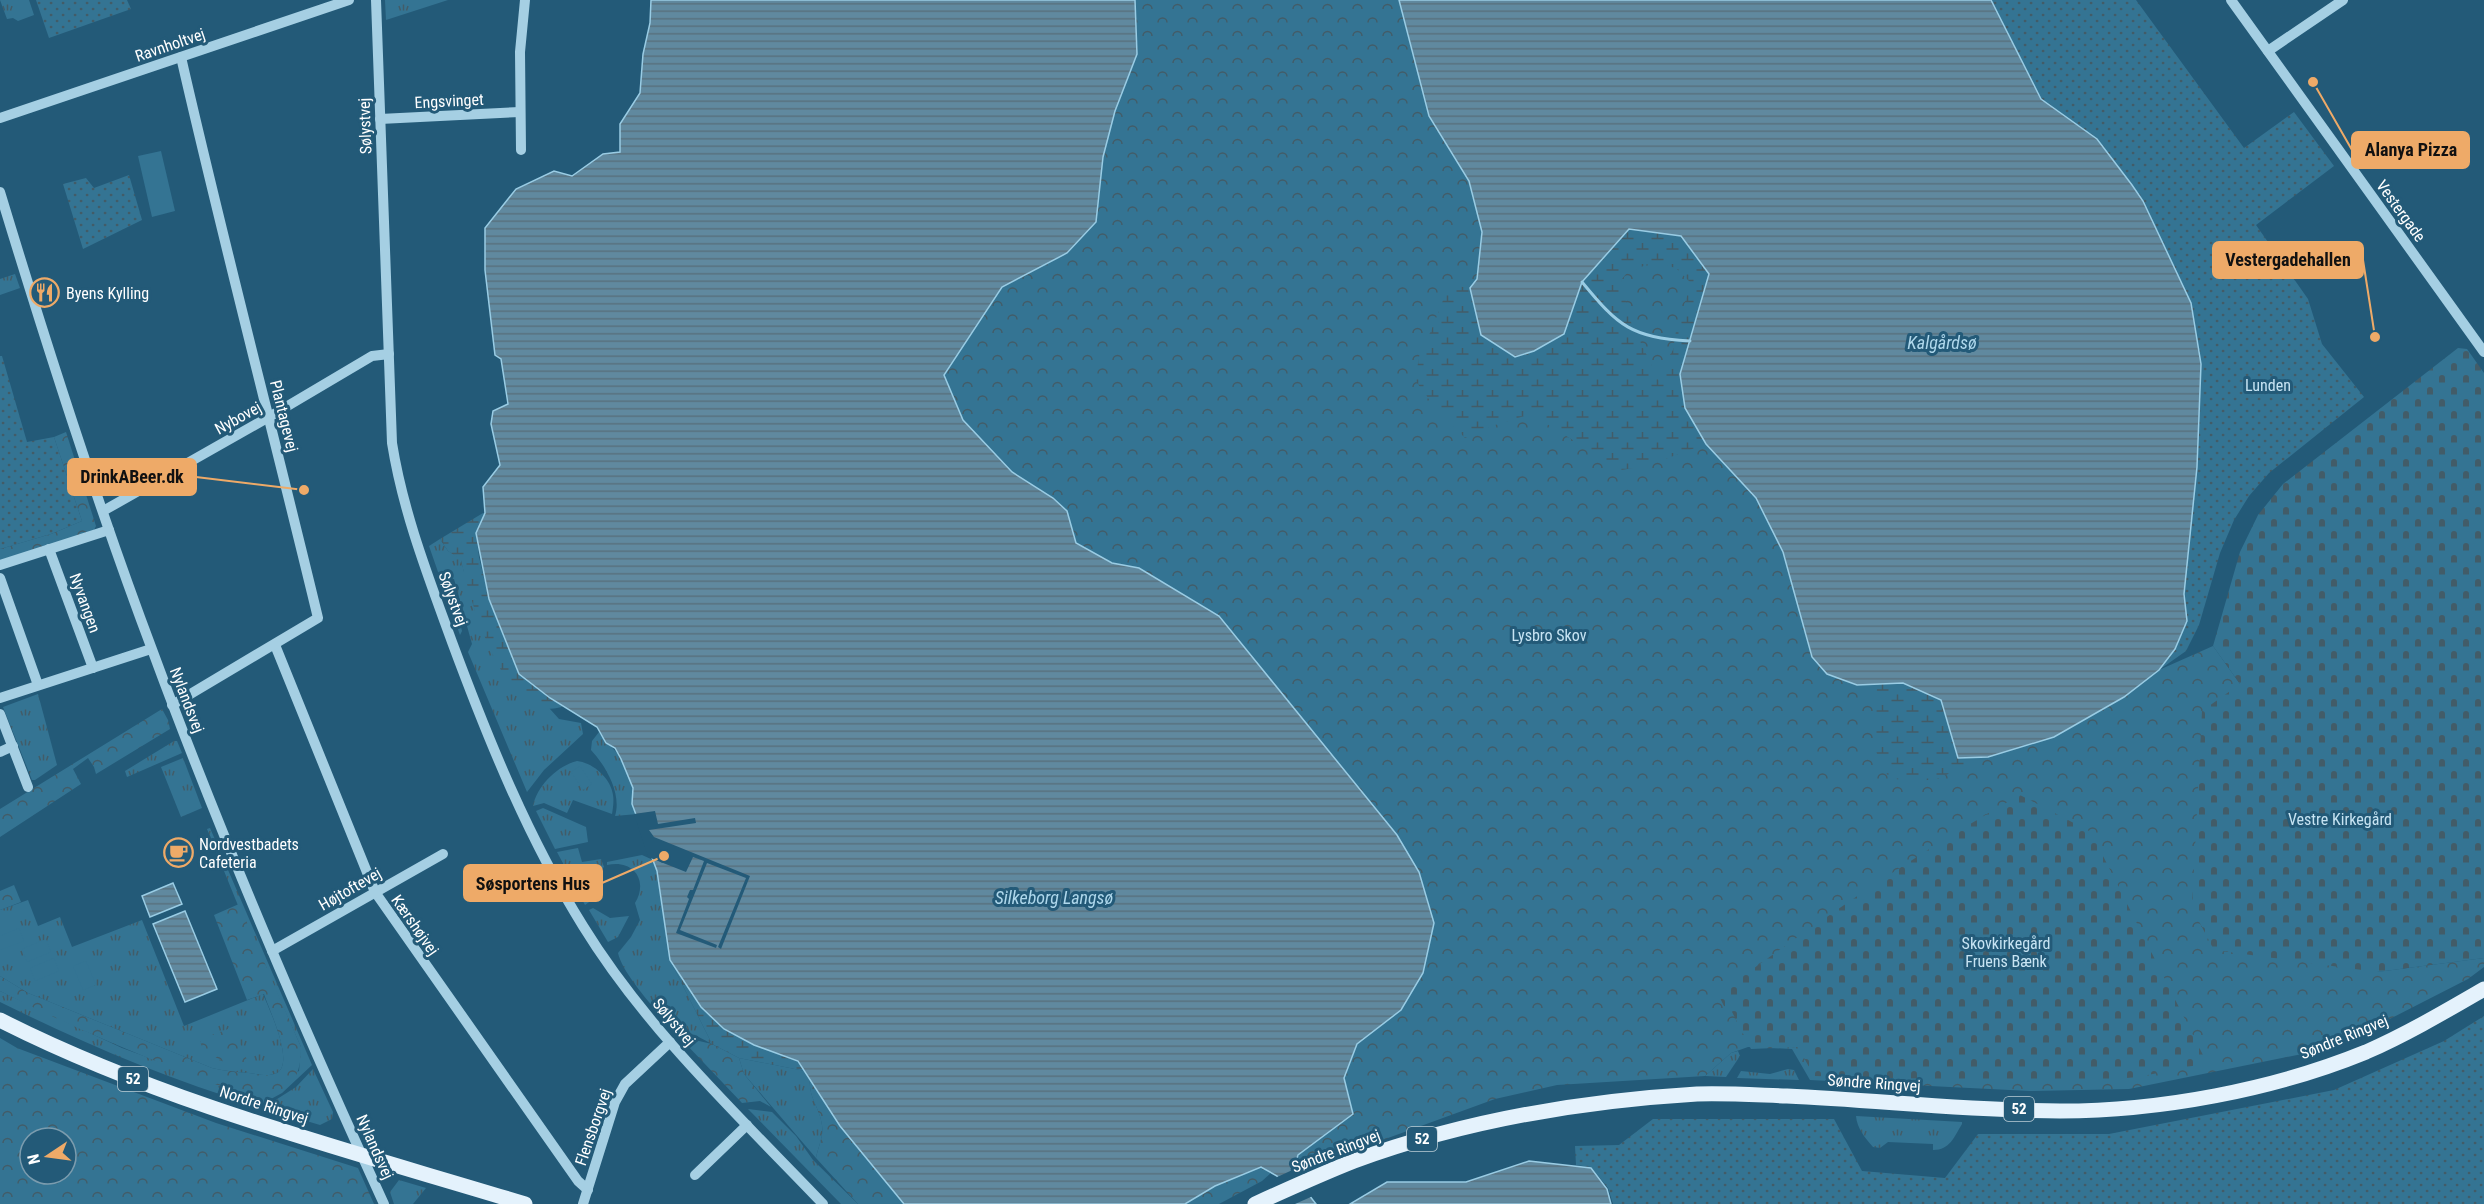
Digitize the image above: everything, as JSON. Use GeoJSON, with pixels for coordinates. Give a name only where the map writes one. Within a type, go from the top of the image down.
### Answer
{"type":"FeatureCollection","features":[{"type":"Feature","properties":{"kind":"main road","name":"Søndre Ringvej"},"geometry":{"type":"LineString","coordinates":[[1255,1204],[1357,1160],[1472,1125],[1532,1111],[1594,1102],[1725,1094],[2062,1111],[2130,1108],[2194,1099],[2305,1073],[2366,1051],[2434,1018],[2484,989]]}},
{"type":"Feature","properties":{"kind":"main road","name":"Nordre Ringvej"},"geometry":{"type":"LineString","coordinates":[[0,1020],[88,1061],[172,1094],[525,1204]]}},
{"type":"Feature","properties":{"kind":"street","name":"Ravnholtvej"},"geometry":{"type":"LineString","coordinates":[[0,118],[349,0]]}},
{"type":"Feature","properties":{"kind":"street","name":"Sølystvej"},"geometry":{"type":"LineString","coordinates":[[376,0],[392,443],[399,486],[416,542],[477,709],[521,810],[583,926],[616,975],[670,1042],[823,1204]]}},
{"type":"Feature","properties":{"kind":"street"},"geometry":{"type":"LineString","coordinates":[[522,150],[520,52],[525,0]]}},
{"type":"Feature","properties":{"kind":"street","name":"Vestergade"},"geometry":{"type":"LineString","coordinates":[[2231,0],[2484,352]]}},
{"type":"Feature","properties":{"kind":"street"},"geometry":{"type":"LineString","coordinates":[[2268,51],[2343,0]]}},
{"type":"Feature","properties":{"kind":"street","name":"Plantagevej"},"geometry":{"type":"LineString","coordinates":[[172,705],[318,618],[216,208],[182,57]]}},
{"type":"Feature","properties":{"kind":"street","name":"Engsvinget"},"geometry":{"type":"LineString","coordinates":[[380,119],[520,112]]}},
{"type":"Feature","properties":{"kind":"street","name":"Nylandsvej"},"geometry":{"type":"LineString","coordinates":[[0,192],[50,355],[109,530],[172,705],[272,951],[384,1204]]}},
{"type":"Feature","properties":{"kind":"street","name":"Nybovej"},"geometry":{"type":"LineString","coordinates":[[103,511],[372,356],[389,354]]}},
{"type":"Feature","properties":{"kind":"street"},"geometry":{"type":"LineString","coordinates":[[0,565],[109,530]]}},
{"type":"Feature","properties":{"kind":"street","name":"Nyvangen"},"geometry":{"type":"LineString","coordinates":[[49,549],[93,668]]}},
{"type":"Feature","properties":{"kind":"street"},"geometry":{"type":"LineString","coordinates":[[0,578],[38,685]]}},
{"type":"Feature","properties":{"kind":"street","name":"Kærshøjvej"},"geometry":{"type":"LineString","coordinates":[[275,645],[375,892],[578,1181],[588,1190]]}},
{"type":"Feature","properties":{"kind":"street"},"geometry":{"type":"LineString","coordinates":[[0,698],[151,649]]}},
{"type":"Feature","properties":{"kind":"street"},"geometry":{"type":"LineString","coordinates":[[0,714],[28,787]]}},
{"type":"Feature","properties":{"kind":"street"},"geometry":{"type":"LineString","coordinates":[[0,752],[12,746]]}},
{"type":"Feature","properties":{"kind":"street","name":"Højtoftevej"},"geometry":{"type":"LineString","coordinates":[[272,951],[443,854]]}},
{"type":"Feature","properties":{"kind":"street","name":"Flensborgvej"},"geometry":{"type":"LineString","coordinates":[[583,1204],[615,1102],[625,1084],[670,1042]]}},
{"type":"Feature","properties":{"kind":"street"},"geometry":{"type":"LineString","coordinates":[[695,1175],[747,1125]]}},
{"type":"Feature","properties":{"kind":"green space"},"geometry":{"type":"Polygon","coordinates":[[[0,0],[29,0],[34,15],[18,21],[13,18],[7,19],[0,0]]]}},
{"type":"Feature","properties":{"kind":"green space"},"geometry":{"type":"Polygon","coordinates":[[[36,0],[127,0],[131,9],[49,38],[36,0]]]}},
{"type":"Feature","properties":{"kind":"green space"},"geometry":{"type":"Polygon","coordinates":[[[385,0],[448,0],[386,20],[385,0]]]}},
{"type":"Feature","properties":{"kind":"green space","name":"Lysbro Skov"},"geometry":{"type":"Polygon","coordinates":[[[1135,0],[1399,0],[1429,116],[1469,181],[1482,232],[1478,279],[1516,357],[1629,229],[1709,274],[1706,444],[1756,498],[1783,552],[1812,657],[1857,685],[1903,683],[1941,700],[1958,758],[2124,697],[2159,670],[2213,646],[2240,684],[2377,972],[2484,958],[2484,967],[2468,979],[2376,1026],[2302,1054],[2129,1089],[2030,1091],[1810,1080],[1792,1049],[1748,1047],[1731,1053],[1705,1076],[1557,1085],[1495,1099],[1366,1146],[1363,1140],[1312,1158],[1296,1160],[1343,1078],[1357,1044],[1397,835],[1331,757],[1139,568],[1112,563],[1076,543],[1067,511],[1053,498],[1012,472],[963,420],[944,375],[1002,287],[1067,253],[1096,222],[1103,157],[1115,111],[1137,54],[1135,0]]]}},
{"type":"Feature","properties":{"kind":"green space","name":"Lunden"},"geometry":{"type":"Polygon","coordinates":[[[1991,0],[2136,0],[2244,148],[2294,112],[2334,166],[2256,225],[2308,299],[2322,344],[2364,397],[2269,473],[2249,496],[2234,520],[2220,553],[2199,625],[2186,651],[2159,670],[2175,649],[2187,621],[2143,201],[2097,139],[2041,99],[1991,0]]]}},
{"type":"Feature","properties":{"kind":"green space"},"geometry":{"type":"Polygon","coordinates":[[[161,151],[175,211],[152,217],[138,156],[161,151]]]}},
{"type":"Feature","properties":{"kind":"green space"},"geometry":{"type":"Polygon","coordinates":[[[129,175],[142,220],[83,249],[63,184],[86,178],[94,188],[129,175]]]}},
{"type":"Feature","properties":{"kind":"green space"},"geometry":{"type":"Polygon","coordinates":[[[1629,229],[1681,236],[1709,274],[1680,374],[1685,408],[1706,444],[1646,466],[1621,470],[1531,414],[1495,425],[1465,438],[1433,405],[1415,380],[1420,352],[1449,285],[1470,288],[1481,335],[1564,334],[1582,282],[1629,229]],[[1652,262],[1626,274],[1621,280],[1630,320],[1659,381],[1666,361],[1673,350],[1676,331],[1691,283],[1676,268],[1652,262]]]}},
{"type":"Feature","properties":{"kind":"green space"},"geometry":{"type":"Polygon","coordinates":[[[15,274],[20,288],[0,295],[0,279],[15,274]]]}},
{"type":"Feature","properties":{"kind":"green space","name":"Vestre Kirkegård"},"geometry":{"type":"Polygon","coordinates":[[[2458,348],[2467,349],[2484,373],[2484,958],[2377,972],[2214,950],[2192,908],[2202,711],[2240,684],[2213,646],[2240,552],[2258,515],[2283,484],[2458,348]]]}},
{"type":"Feature","properties":{"kind":"green space"},"geometry":{"type":"Polygon","coordinates":[[[0,356],[2,356],[27,442],[54,437],[82,521],[51,534],[0,549],[0,356]]]}},
{"type":"Feature","properties":{"kind":"green space"},"geometry":{"type":"Polygon","coordinates":[[[66,432],[96,526],[93,532],[0,562],[0,549],[51,534],[82,521],[54,437],[66,432]]]}},
{"type":"Feature","properties":{"kind":"green space"},"geometry":{"type":"Polygon","coordinates":[[[485,513],[476,533],[479,557],[489,599],[519,674],[564,706],[543,708],[524,699],[508,680],[494,657],[482,630],[461,560],[448,551],[440,539],[485,513]]]}},
{"type":"Feature","properties":{"kind":"green space"},"geometry":{"type":"Polygon","coordinates":[[[440,539],[448,551],[461,559],[464,572],[550,709],[559,719],[581,723],[583,734],[544,770],[527,792],[468,652],[472,644],[454,579],[449,579],[462,631],[460,635],[429,546],[440,539]]]}},
{"type":"Feature","properties":{"kind":"green space"},"geometry":{"type":"Polygon","coordinates":[[[1903,683],[1941,700],[1958,758],[1988,757],[1939,778],[1916,782],[1889,778],[1875,750],[1877,684],[1903,683]]]}},
{"type":"Feature","properties":{"kind":"green space"},"geometry":{"type":"Polygon","coordinates":[[[38,694],[57,765],[32,780],[3,707],[38,694]]]}},
{"type":"Feature","properties":{"kind":"green space"},"geometry":{"type":"Polygon","coordinates":[[[162,709],[170,729],[96,774],[88,758],[73,769],[81,784],[0,837],[0,809],[162,709]]]}},
{"type":"Feature","properties":{"kind":"green space"},"geometry":{"type":"Polygon","coordinates":[[[599,732],[621,759],[631,784],[637,814],[615,816],[616,799],[611,781],[591,750],[592,741],[599,732]]]}},
{"type":"Feature","properties":{"kind":"green space"},"geometry":{"type":"Polygon","coordinates":[[[177,741],[182,753],[127,777],[125,771],[177,741]]]}},
{"type":"Feature","properties":{"kind":"green space"},"geometry":{"type":"Polygon","coordinates":[[[183,758],[202,808],[181,817],[161,767],[183,758]]]}},
{"type":"Feature","properties":{"kind":"green space"},"geometry":{"type":"Polygon","coordinates":[[[577,761],[595,768],[609,783],[613,797],[612,814],[573,800],[567,813],[544,803],[533,806],[543,784],[562,767],[577,761]]]}},
{"type":"Feature","properties":{"kind":"green space"},"geometry":{"type":"Polygon","coordinates":[[[580,766],[592,784],[583,790],[571,772],[580,766]]]}},
{"type":"Feature","properties":{"kind":"green space","name":"Skovkirkegård Fruens Bænk"},"geometry":{"type":"Polygon","coordinates":[[[2020,795],[2091,832],[2207,1063],[2138,1077],[2068,1083],[1814,1076],[1798,1047],[1751,1049],[1731,1010],[1724,1006],[1718,994],[1866,890],[1942,841],[2020,795]]]}},
{"type":"Feature","properties":{"kind":"green space"},"geometry":{"type":"Polygon","coordinates":[[[543,808],[586,827],[588,842],[555,849],[536,811],[543,808]]]}},
{"type":"Feature","properties":{"kind":"green space"},"geometry":{"type":"Polygon","coordinates":[[[210,828],[312,1065],[282,1093],[258,1106],[192,1085],[127,1060],[0,1002],[0,991],[122,1048],[231,1088],[254,1093],[299,1071],[301,1047],[237,903],[207,829],[210,828]]]}},
{"type":"Feature","properties":{"kind":"green space"},"geometry":{"type":"Polygon","coordinates":[[[578,848],[582,862],[601,859],[604,867],[595,880],[596,897],[585,905],[557,852],[578,848]]]}},
{"type":"Feature","properties":{"kind":"green space"},"geometry":{"type":"Polygon","coordinates":[[[642,855],[653,860],[657,871],[670,960],[712,1044],[695,1035],[685,1033],[680,1037],[644,996],[621,962],[618,953],[631,937],[640,920],[635,903],[639,895],[639,879],[631,868],[616,864],[607,865],[607,862],[642,855]]]}},
{"type":"Feature","properties":{"kind":"green space"},"geometry":{"type":"Polygon","coordinates":[[[14,885],[21,902],[0,910],[0,891],[14,885]]]}},
{"type":"Feature","properties":{"kind":"green space"},"geometry":{"type":"Polygon","coordinates":[[[28,900],[38,926],[60,917],[72,947],[142,920],[184,1026],[263,994],[279,1035],[282,1047],[282,1067],[277,1073],[267,1075],[212,1068],[28,993],[0,976],[0,910],[28,900]]]}},
{"type":"Feature","properties":{"kind":"green space"},"geometry":{"type":"Polygon","coordinates":[[[239,904],[301,1047],[296,1076],[288,1086],[273,1092],[250,1093],[211,1083],[109,1042],[0,991],[0,976],[28,993],[212,1068],[263,1075],[277,1073],[282,1067],[282,1047],[264,994],[247,1000],[214,915],[239,904]]]}},
{"type":"Feature","properties":{"kind":"green space"},"geometry":{"type":"Polygon","coordinates":[[[593,908],[610,918],[629,916],[618,937],[608,942],[589,910],[593,908]]]}},
{"type":"Feature","properties":{"kind":"green space"},"geometry":{"type":"Polygon","coordinates":[[[19,928],[24,941],[0,950],[0,936],[19,928]]]}},
{"type":"Feature","properties":{"kind":"green space"},"geometry":{"type":"Polygon","coordinates":[[[46,939],[51,952],[27,962],[22,949],[46,939]]]}},
{"type":"Feature","properties":{"kind":"green space"},"geometry":{"type":"Polygon","coordinates":[[[54,958],[59,971],[35,981],[30,968],[54,958]]]}},
{"type":"Feature","properties":{"kind":"green space"},"geometry":{"type":"Polygon","coordinates":[[[670,960],[701,1007],[754,1045],[798,1061],[805,1071],[739,1058],[712,1044],[670,960]]]}},
{"type":"Feature","properties":{"kind":"green space"},"geometry":{"type":"Polygon","coordinates":[[[86,961],[96,985],[83,990],[73,966],[86,961]]]}},
{"type":"Feature","properties":{"kind":"green space"},"geometry":{"type":"Polygon","coordinates":[[[2484,1016],[2484,1204],[1613,1204],[1608,1188],[1591,1167],[1576,1165],[1575,1146],[1619,1145],[1653,1119],[1834,1119],[1862,1171],[1945,1178],[1978,1134],[2109,1134],[2334,1090],[2444,1041],[2484,1016]]]}},
{"type":"Feature","properties":{"kind":"green space"},"geometry":{"type":"Polygon","coordinates":[[[228,1029],[235,1032],[248,1062],[243,1065],[219,1060],[200,1043],[201,1039],[228,1029]]]}},
{"type":"Feature","properties":{"kind":"green space"},"geometry":{"type":"Polygon","coordinates":[[[0,1038],[17,1048],[216,1123],[358,1168],[374,1204],[0,1204],[0,1038]]]}},
{"type":"Feature","properties":{"kind":"green space"},"geometry":{"type":"Polygon","coordinates":[[[686,1038],[712,1044],[739,1058],[744,1074],[771,1107],[760,1101],[742,1103],[685,1043],[686,1038]]]}},
{"type":"Feature","properties":{"kind":"green space"},"geometry":{"type":"Polygon","coordinates":[[[1738,1051],[1740,1056],[1726,1077],[1705,1076],[1731,1053],[1738,1051]]]}},
{"type":"Feature","properties":{"kind":"green space"},"geometry":{"type":"Polygon","coordinates":[[[739,1058],[805,1071],[810,1079],[811,1091],[822,1125],[822,1137],[816,1158],[744,1074],[739,1058]]]}},
{"type":"Feature","properties":{"kind":"green space"},"geometry":{"type":"Polygon","coordinates":[[[313,1069],[333,1112],[332,1119],[320,1125],[263,1108],[296,1087],[313,1069]]]}},
{"type":"Feature","properties":{"kind":"green space"},"geometry":{"type":"Polygon","coordinates":[[[1788,1069],[1794,1070],[1799,1080],[1737,1078],[1741,1071],[1770,1074],[1788,1069]]]}},
{"type":"Feature","properties":{"kind":"green space"},"geometry":{"type":"Polygon","coordinates":[[[810,1079],[840,1126],[904,1204],[858,1204],[816,1158],[822,1129],[821,1119],[811,1091],[810,1079]]]}},
{"type":"Feature","properties":{"kind":"green space"},"geometry":{"type":"Polygon","coordinates":[[[748,1109],[772,1112],[796,1136],[813,1160],[858,1204],[841,1204],[748,1109]]]}},
{"type":"Feature","properties":{"kind":"green space"},"geometry":{"type":"Polygon","coordinates":[[[1856,1116],[1962,1122],[1962,1124],[1951,1142],[1944,1148],[1933,1150],[1933,1144],[1888,1142],[1880,1148],[1873,1147],[1864,1136],[1856,1116]]]}},
{"type":"Feature","properties":{"kind":"green space"},"geometry":{"type":"Polygon","coordinates":[[[1261,1167],[1272,1172],[1262,1181],[1219,1204],[1185,1204],[1215,1186],[1261,1167]]]}},
{"type":"Feature","properties":{"kind":"green space"},"geometry":{"type":"Polygon","coordinates":[[[399,1180],[426,1188],[413,1204],[394,1204],[390,1192],[399,1180]]]}},
{"type":"Feature","properties":{"kind":"water","name":"Silkeborg Langsø"},"geometry":{"type":"Polygon","coordinates":[[[651,0],[1135,0],[1137,54],[1115,111],[1103,157],[1096,222],[1067,253],[1002,287],[944,375],[963,420],[1012,472],[1053,498],[1067,511],[1076,543],[1112,563],[1139,568],[1219,616],[1397,835],[1419,872],[1434,923],[1423,973],[1401,1010],[1357,1044],[1344,1078],[1353,1114],[1298,1155],[1298,1174],[1316,1204],[1290,1204],[1277,1176],[1261,1167],[1215,1186],[1185,1204],[904,1204],[840,1126],[798,1061],[754,1045],[724,1029],[701,1007],[670,960],[657,871],[632,804],[633,788],[621,759],[615,748],[606,743],[597,727],[550,698],[519,674],[489,599],[476,533],[485,513],[483,487],[500,465],[491,424],[493,411],[508,404],[501,359],[495,355],[485,270],[485,228],[516,189],[554,171],[572,176],[603,154],[620,152],[620,124],[640,93],[651,0]]]}},
{"type":"Feature","properties":{"kind":"water","name":"Kalgårdsø"},"geometry":{"type":"Polygon","coordinates":[[[1399,0],[1991,0],[2041,99],[2097,139],[2143,201],[2191,303],[2201,364],[2197,467],[2184,594],[2187,621],[2175,649],[2159,670],[2124,697],[2054,737],[1988,757],[1958,758],[1941,700],[1903,683],[1857,685],[1827,674],[1812,657],[1783,552],[1756,498],[1706,444],[1685,408],[1680,374],[1709,274],[1681,236],[1629,229],[1582,282],[1564,334],[1534,351],[1515,357],[1481,335],[1470,288],[1477,279],[1482,232],[1469,181],[1429,116],[1399,0]]]}},
{"type":"Feature","properties":{"kind":"water"},"geometry":{"type":"Polygon","coordinates":[[[173,883],[182,904],[150,917],[142,896],[173,883]]]}},
{"type":"Feature","properties":{"kind":"water"},"geometry":{"type":"Polygon","coordinates":[[[185,911],[217,989],[185,1002],[153,924],[185,911]]]}},
{"type":"Feature","properties":{"kind":"water"},"geometry":{"type":"Polygon","coordinates":[[[1529,1161],[1591,1168],[1607,1189],[1611,1204],[1350,1204],[1387,1182],[1466,1182],[1529,1161]]]}},
{"type":"Feature","properties":{"kind":"pier"},"geometry":{"type":"Polygon","coordinates":[[[655,811],[658,824],[695,818],[696,823],[649,830],[654,837],[750,876],[721,949],[718,947],[746,878],[707,863],[680,930],[717,945],[716,948],[676,933],[689,899],[687,897],[690,890],[693,890],[704,861],[693,857],[686,872],[648,857],[634,814],[655,811]]]}},
{"type":"Feature","properties":{"kind":"pier"},"geometry":{"type":"Polygon","coordinates":[[[1299,1167],[1313,1196],[1295,1204],[1287,1204],[1275,1178],[1299,1167]]]}},
{"type":"Feature","properties":{"kind":"waterway"},"geometry":{"type":"LineString","coordinates":[[1582,282],[1606,310],[1628,327],[1653,336],[1690,341]]}},
{"type":"Feature","properties":{"kind":"place","name":"Alanya Pizza"},"geometry":{"type":"Point","coordinates":[2313,82]}},
{"type":"Feature","properties":{"kind":"place","name":"Byens Kylling"},"geometry":{"type":"Point","coordinates":[45,293]}},
{"type":"Feature","properties":{"kind":"place","name":"Vestergadehallen"},"geometry":{"type":"Point","coordinates":[2375,337]}},
{"type":"Feature","properties":{"kind":"place","name":"DrinkABeer.dk"},"geometry":{"type":"Point","coordinates":[304,490]}},
{"type":"Feature","properties":{"kind":"place","name":"Nordvestbadets Cafeteria"},"geometry":{"type":"Point","coordinates":[178,853]}},
{"type":"Feature","properties":{"kind":"place","name":"Søsportens Hus"},"geometry":{"type":"Point","coordinates":[664,856]}}]}
